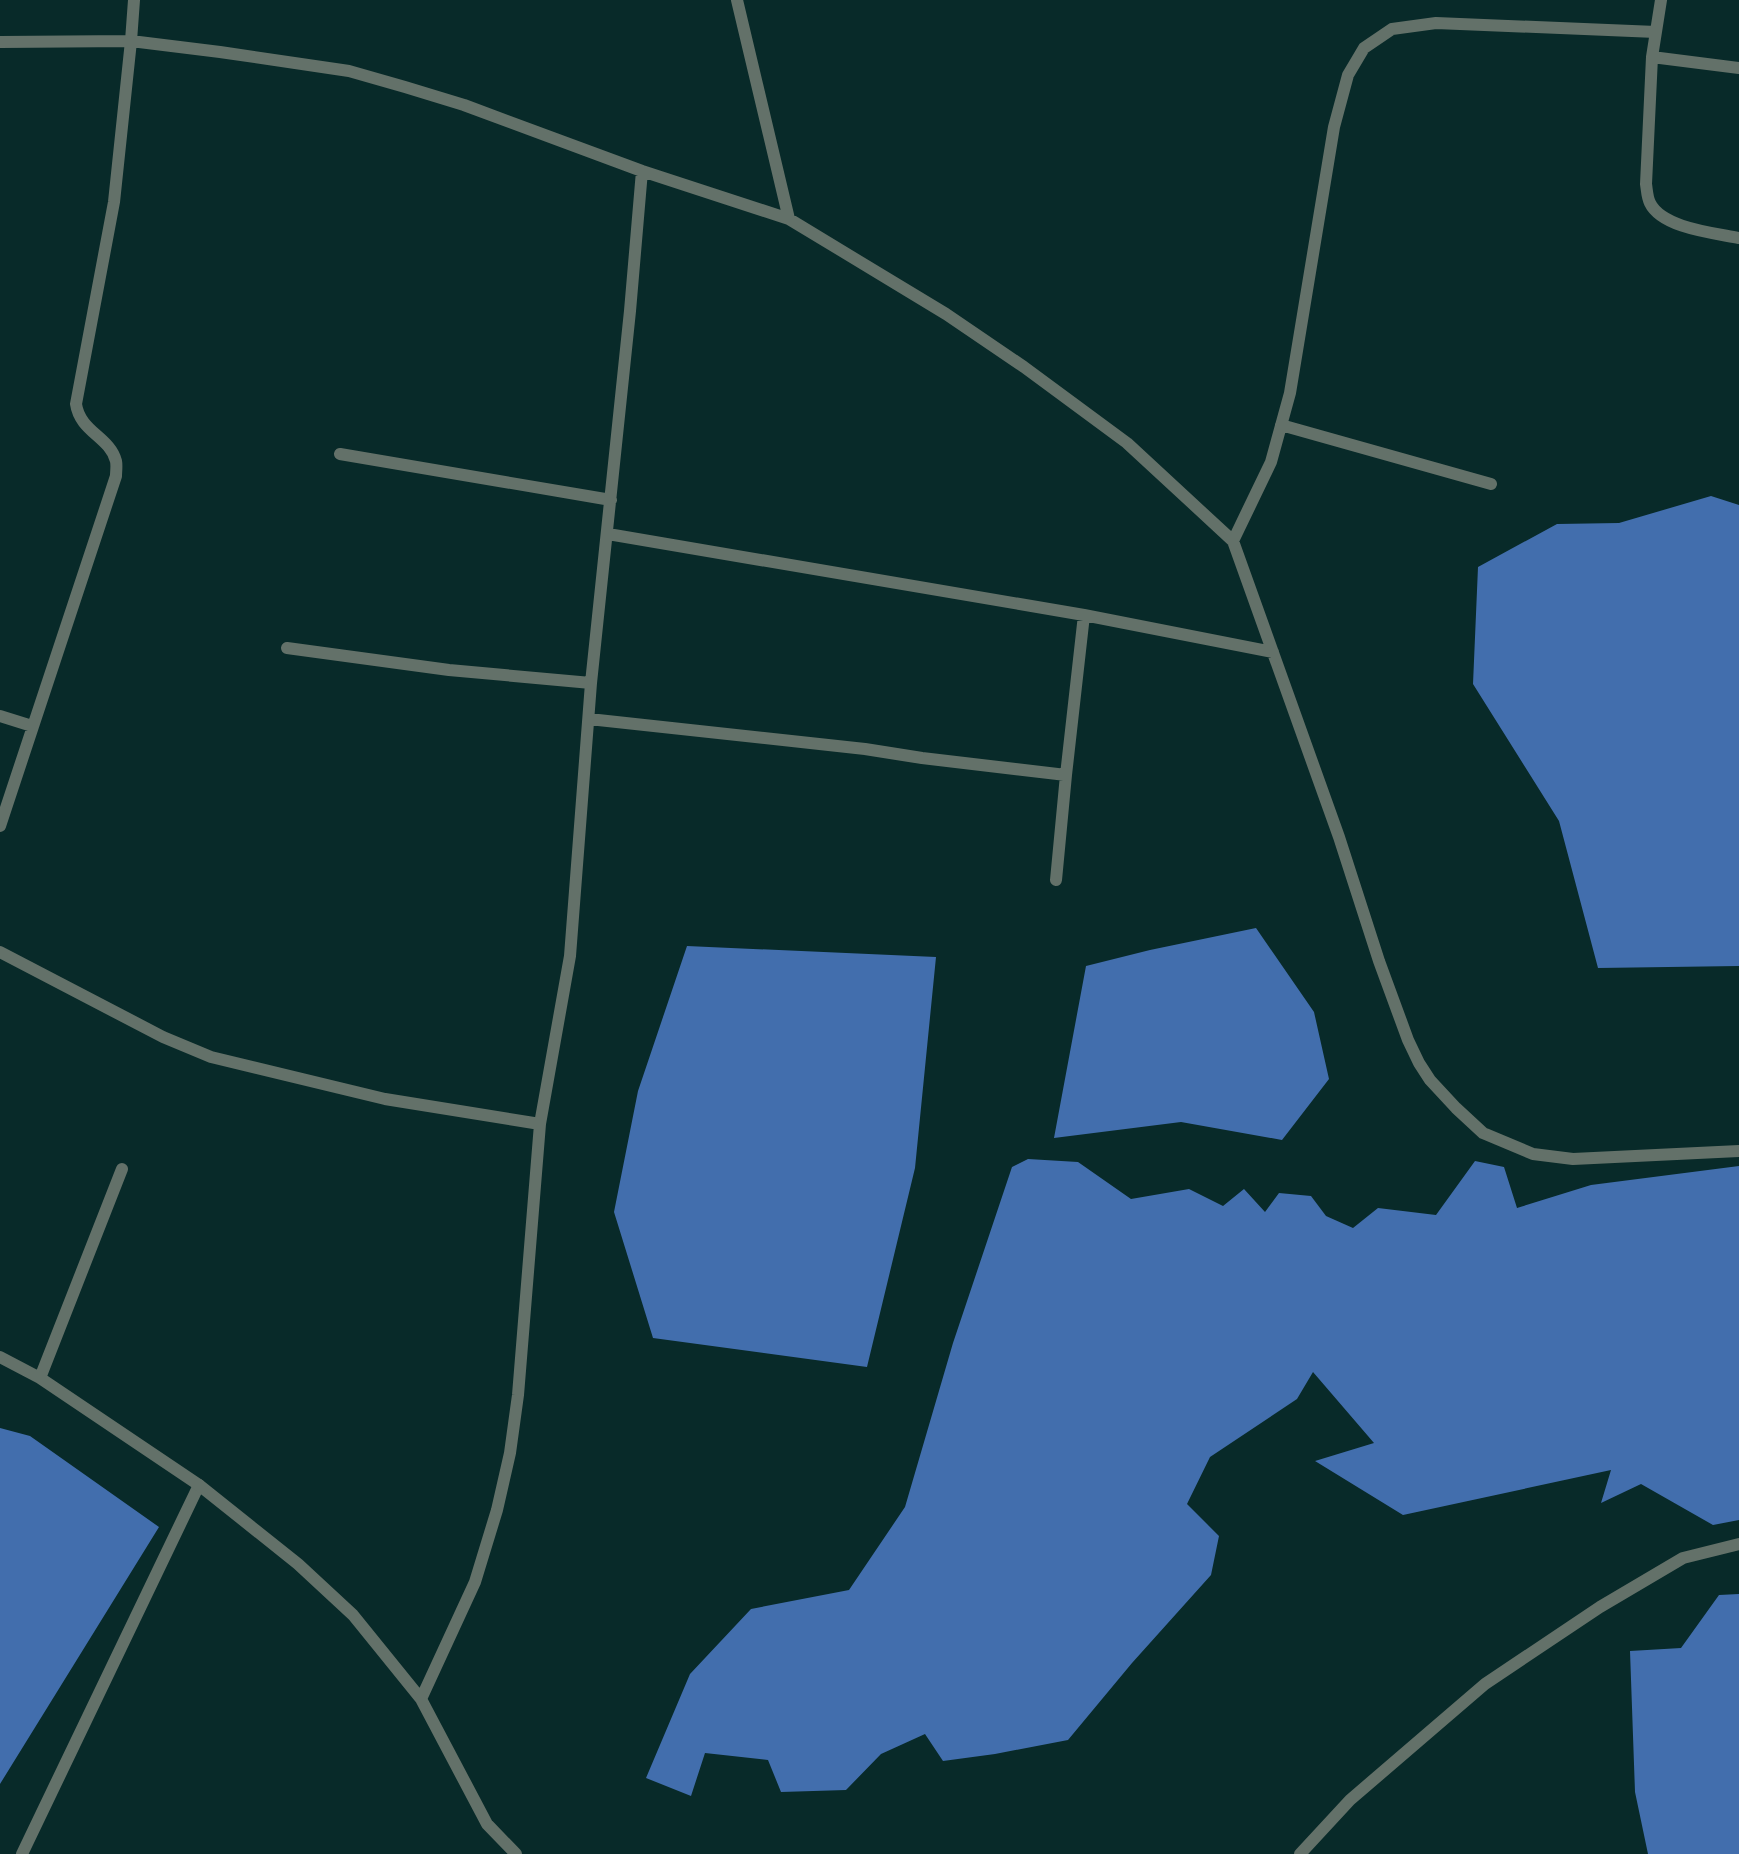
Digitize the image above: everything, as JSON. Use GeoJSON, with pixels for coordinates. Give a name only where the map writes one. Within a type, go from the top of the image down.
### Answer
{"type":"FeatureCollection","features":[{"type":"Feature","properties":{"kind":"street"},"geometry":{"type":"LineString","coordinates":[[0,826],[116,476],[117,462],[110,448],[83,423],[77,412],[76,404],[114,202],[134,0]]}},
{"type":"Feature","properties":{"kind":"street"},"geometry":{"type":"LineString","coordinates":[[737,0],[789,219]]}},
{"type":"Feature","properties":{"kind":"street"},"geometry":{"type":"LineString","coordinates":[[1661,0],[1652,57],[1646,184],[1650,203],[1662,216],[1688,227],[1739,238]]}},
{"type":"Feature","properties":{"kind":"street"},"geometry":{"type":"LineString","coordinates":[[1233,541],[1271,462],[1290,393],[1334,127],[1348,75],[1364,48],[1392,28],[1436,23],[1656,32]]}},
{"type":"Feature","properties":{"kind":"street"},"geometry":{"type":"LineString","coordinates":[[0,42],[131,41],[349,72],[464,105],[642,171],[789,219],[946,314],[1098,419],[1233,541],[1339,837],[1379,961],[1408,1040],[1430,1080],[1456,1108],[1484,1133],[1533,1154],[1573,1159],[1739,1151]]}},
{"type":"Feature","properties":{"kind":"street"},"geometry":{"type":"LineString","coordinates":[[1652,57],[1739,68]]}},
{"type":"Feature","properties":{"kind":"street"},"geometry":{"type":"LineString","coordinates":[[421,1699],[475,1582],[497,1510],[510,1453],[518,1395],[540,1124],[570,956],[591,683],[608,534],[642,171]]}},
{"type":"Feature","properties":{"kind":"street"},"geometry":{"type":"LineString","coordinates":[[1281,425],[1491,484]]}},
{"type":"Feature","properties":{"kind":"street"},"geometry":{"type":"LineString","coordinates":[[340,453],[611,500]]}},
{"type":"Feature","properties":{"kind":"street"},"geometry":{"type":"LineString","coordinates":[[608,534],[1084,615],[1273,652]]}},
{"type":"Feature","properties":{"kind":"street"},"geometry":{"type":"LineString","coordinates":[[1056,880],[1084,615]]}},
{"type":"Feature","properties":{"kind":"street"},"geometry":{"type":"LineString","coordinates":[[287,648],[449,670],[591,683]]}},
{"type":"Feature","properties":{"kind":"street"},"geometry":{"type":"LineString","coordinates":[[0,716],[32,726]]}},
{"type":"Feature","properties":{"kind":"street"},"geometry":{"type":"LineString","coordinates":[[589,719],[865,749],[1066,775]]}},
{"type":"Feature","properties":{"kind":"street"},"geometry":{"type":"LineString","coordinates":[[0,952],[163,1037],[211,1058],[385,1099],[540,1124]]}},
{"type":"Feature","properties":{"kind":"street"},"geometry":{"type":"LineString","coordinates":[[40,1378],[122,1169]]}},
{"type":"Feature","properties":{"kind":"street"},"geometry":{"type":"LineString","coordinates":[[0,1357],[40,1378],[199,1485],[298,1564],[353,1615],[421,1699],[487,1824],[516,1854]]}},
{"type":"Feature","properties":{"kind":"street"},"geometry":{"type":"LineString","coordinates":[[22,1854],[199,1485]]}},
{"type":"Feature","properties":{"kind":"street"},"geometry":{"type":"LineString","coordinates":[[1300,1854],[1350,1800],[1485,1683],[1600,1607],[1683,1558],[1739,1544]]}},
{"type":"Feature","properties":{"kind":"water"},"geometry":{"type":"Polygon","coordinates":[[[1711,496],[1739,505],[1739,966],[1598,968],[1559,821],[1473,684],[1478,567],[1557,524],[1619,523],[1711,496]]]}},
{"type":"Feature","properties":{"kind":"water"},"geometry":{"type":"Polygon","coordinates":[[[1256,928],[1314,1012],[1329,1079],[1282,1140],[1181,1122],[1054,1138],[1086,966],[1256,928]]]}},
{"type":"Feature","properties":{"kind":"water"},"geometry":{"type":"Polygon","coordinates":[[[687,946],[936,957],[915,1168],[867,1367],[653,1338],[614,1212],[638,1091],[687,946]]]}},
{"type":"Feature","properties":{"kind":"water"},"geometry":{"type":"Polygon","coordinates":[[[1028,1159],[1078,1162],[1131,1199],[1189,1189],[1223,1206],[1244,1189],[1265,1212],[1279,1193],[1311,1196],[1326,1216],[1353,1228],[1378,1208],[1436,1215],[1475,1161],[1504,1167],[1517,1208],[1591,1185],[1739,1166],[1739,1520],[1713,1525],[1641,1484],[1601,1503],[1611,1470],[1403,1515],[1315,1461],[1374,1443],[1313,1372],[1297,1399],[1210,1457],[1187,1504],[1219,1536],[1211,1575],[1132,1663],[1068,1740],[943,1761],[925,1734],[881,1754],[846,1790],[781,1792],[768,1760],[705,1753],[691,1796],[646,1778],[690,1674],[751,1609],[849,1590],[905,1507],[953,1343],[1012,1167],[1028,1159]]]}},
{"type":"Feature","properties":{"kind":"water"},"geometry":{"type":"Polygon","coordinates":[[[0,1428],[30,1436],[159,1527],[0,1784],[0,1428]]]}},
{"type":"Feature","properties":{"kind":"water"},"geometry":{"type":"Polygon","coordinates":[[[1739,1594],[1739,1854],[1648,1854],[1635,1792],[1630,1651],[1681,1648],[1719,1595],[1739,1594]]]}}]}
